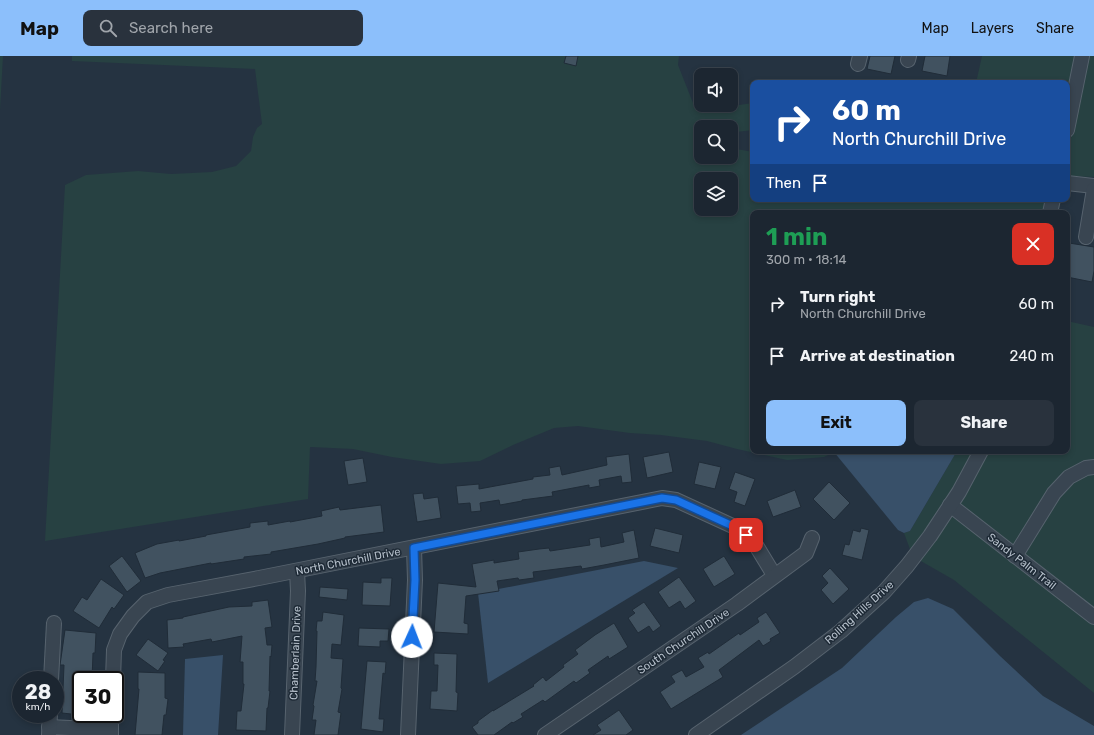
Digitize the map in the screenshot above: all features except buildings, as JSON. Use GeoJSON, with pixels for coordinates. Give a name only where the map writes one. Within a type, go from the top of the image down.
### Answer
{"type":"FeatureCollection","features":[{"type":"Feature","properties":{"kind":"street"},"geometry":{"type":"LineString","coordinates":[[1070,115],[1082,56]]}},
{"type":"Feature","properties":{"kind":"street"},"geometry":{"type":"LineString","coordinates":[[1070,184],[1094,188],[1086,237]]}},
{"type":"Feature","properties":{"kind":"street","name":"Rolling Hills Drive"},"geometry":{"type":"LineString","coordinates":[[696,735],[841,631],[884,592],[907,566],[930,536],[979,454]]}},
{"type":"Feature","properties":{"kind":"street"},"geometry":{"type":"LineString","coordinates":[[1015,556],[1054,493],[1069,477],[1086,468],[1094,467]]}},
{"type":"Feature","properties":{"kind":"street","name":"North Churchill Drive"},"geometry":{"type":"LineString","coordinates":[[113,671],[114,650],[120,634],[133,616],[147,602],[168,595],[297,571],[662,498],[676,500],[737,528],[757,547],[774,575]]}},
{"type":"Feature","properties":{"kind":"street","name":"Sandy Palm Trail"},"geometry":{"type":"LineString","coordinates":[[950,505],[1094,617]]}},
{"type":"Feature","properties":{"kind":"street","name":"South Churchill Drive"},"geometry":{"type":"LineString","coordinates":[[545,735],[737,604],[774,575],[806,553],[812,538]]}},
{"type":"Feature","properties":{"kind":"street"},"geometry":{"type":"LineString","coordinates":[[408,735],[415,580],[414,548]]}},
{"type":"Feature","properties":{"kind":"street","name":"Chamberlain Drive"},"geometry":{"type":"LineString","coordinates":[[292,735],[298,592],[297,571]]}},
{"type":"Feature","properties":{"kind":"street"},"geometry":{"type":"LineString","coordinates":[[51,671],[54,623]]}},
{"type":"Feature","properties":{"kind":"street"},"geometry":{"type":"LineString","coordinates":[[49,725],[111,732]]}},
{"type":"Feature","properties":{"kind":"green space"},"geometry":{"type":"Polygon","coordinates":[[[0,56],[3,56],[0,110],[0,56]]]}},
{"type":"Feature","properties":{"kind":"green space"},"geometry":{"type":"Polygon","coordinates":[[[72,56],[679,56],[678,65],[694,105],[694,112],[738,112],[738,105],[750,103],[750,130],[738,132],[738,120],[694,120],[694,164],[738,164],[738,149],[750,151],[750,202],[1045,202],[1044,210],[750,210],[750,452],[707,441],[578,426],[554,428],[480,461],[441,464],[392,457],[353,449],[310,447],[308,499],[45,541],[65,185],[86,175],[138,171],[171,174],[212,172],[236,166],[251,151],[253,137],[257,128],[262,124],[255,69],[72,61],[72,56]]]}},
{"type":"Feature","properties":{"kind":"green space"},"geometry":{"type":"Polygon","coordinates":[[[982,56],[1076,56],[1070,83],[1070,80],[977,80],[982,56]]]}},
{"type":"Feature","properties":{"kind":"green space"},"geometry":{"type":"Polygon","coordinates":[[[1088,56],[1094,56],[1094,177],[1070,176],[1070,143],[1088,56]]]}},
{"type":"Feature","properties":{"kind":"green space"},"geometry":{"type":"Polygon","coordinates":[[[1070,322],[1094,327],[1094,693],[954,580],[919,560],[986,454],[1070,454],[1070,322]]]}},
{"type":"Feature","properties":{"kind":"green space"},"geometry":{"type":"Polygon","coordinates":[[[760,454],[830,454],[824,457],[787,460],[760,454]]]}},
{"type":"Feature","properties":{"kind":"green space"},"geometry":{"type":"Polygon","coordinates":[[[955,454],[973,454],[954,489],[911,552],[904,533],[910,531],[955,454]]]}},
{"type":"Feature","properties":{"kind":"water"},"geometry":{"type":"Polygon","coordinates":[[[836,454],[955,454],[910,531],[904,533],[898,530],[836,454]]]}},
{"type":"Feature","properties":{"kind":"water"},"geometry":{"type":"Polygon","coordinates":[[[644,561],[678,568],[488,683],[478,593],[644,561]]]}},
{"type":"Feature","properties":{"kind":"water"},"geometry":{"type":"Polygon","coordinates":[[[928,598],[953,609],[1043,696],[1094,726],[1094,735],[741,735],[842,668],[914,602],[928,598]]]}},
{"type":"Feature","properties":{"kind":"water"},"geometry":{"type":"Polygon","coordinates":[[[223,655],[218,735],[183,735],[185,659],[223,655]]]}},
{"type":"Feature","properties":{"kind":"route"},"geometry":{"type":"LineString","coordinates":[[412,637],[415,580],[414,548],[662,498],[676,500],[737,528],[746,535]]}}]}
